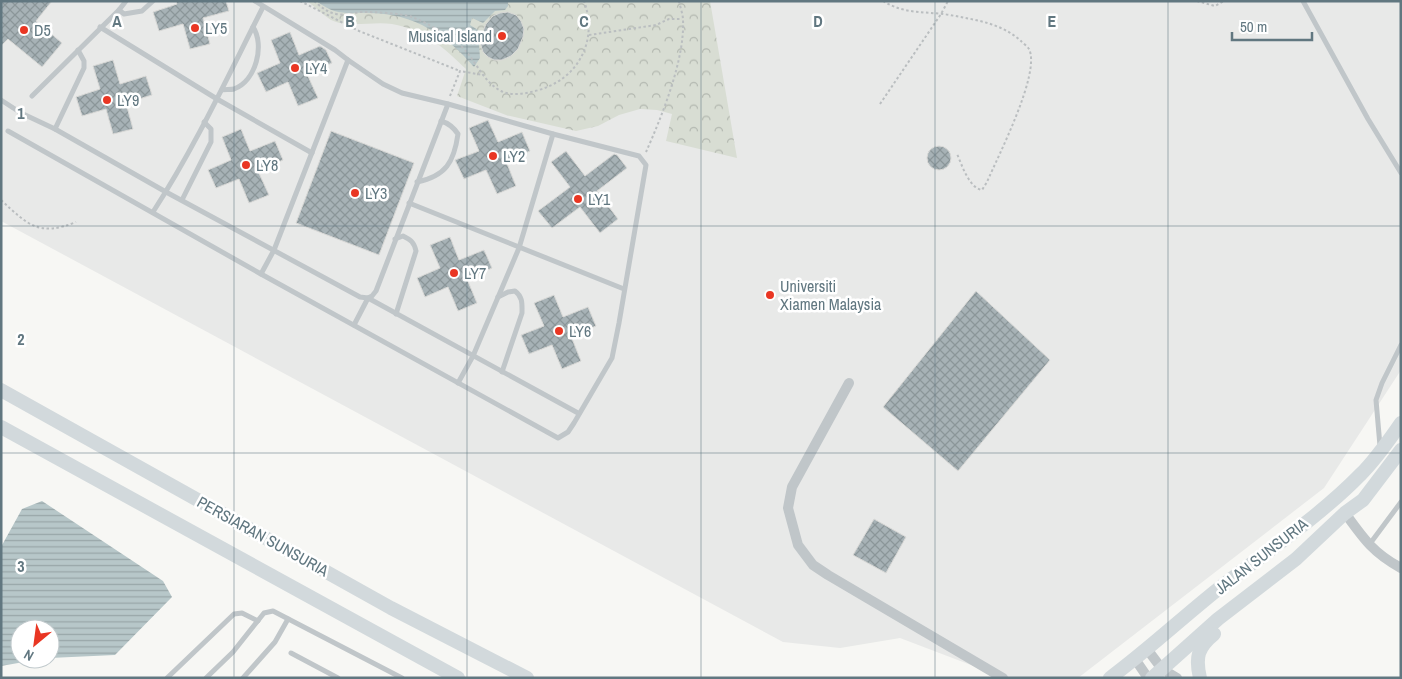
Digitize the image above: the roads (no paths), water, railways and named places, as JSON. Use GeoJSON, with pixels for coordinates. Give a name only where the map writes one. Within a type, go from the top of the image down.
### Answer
{"type":"FeatureCollection","features":[{"type":"Feature","properties":{"kind":"street"},"geometry":{"type":"LineString","coordinates":[[849,383],[792,487],[788,508],[798,545],[812,564],[1003,678]]}},
{"type":"Feature","properties":{"kind":"street","name":"PERSIARAN SUNSURIA"},"geometry":{"type":"LineString","coordinates":[[1,390],[391,608],[527,678]]}},
{"type":"Feature","properties":{"kind":"street","name":"JALAN SUNSURIA"},"geometry":{"type":"LineString","coordinates":[[1110,678],[1203,601],[1315,514],[1361,474],[1381,452],[1401,423]]}},
{"type":"Feature","properties":{"kind":"street","name":"PERSIARAN SUNSURIA"},"geometry":{"type":"LineString","coordinates":[[1,427],[458,678]]}},
{"type":"Feature","properties":{"kind":"street","name":"JALAN SUNSURIA"},"geometry":{"type":"LineString","coordinates":[[1157,673],[1218,619],[1296,559],[1345,513],[1363,500],[1401,450]]}},
{"type":"Feature","properties":{"kind":"street"},"geometry":{"type":"LineString","coordinates":[[1345,513],[1369,545],[1380,556],[1401,568]]}},
{"type":"Feature","properties":{"kind":"street"},"geometry":{"type":"LineString","coordinates":[[1200,678],[1197,666],[1199,650],[1208,639],[1250,605],[1296,559]]}},
{"type":"Feature","properties":{"kind":"street"},"geometry":{"type":"LineString","coordinates":[[1147,649],[1157,673],[1177,678]]}},
{"type":"Feature","properties":{"kind":"street"},"geometry":{"type":"LineString","coordinates":[[1135,659],[1148,678]]}},
{"type":"Feature","properties":{"kind":"lane"},"geometry":{"type":"LineString","coordinates":[[119,10],[124,14],[142,11],[154,1]]}},
{"type":"Feature","properties":{"kind":"lane"},"geometry":{"type":"LineString","coordinates":[[8,130],[262,274],[558,438],[568,432],[612,358],[646,165],[643,160],[639,156],[402,93],[383,84],[335,50],[255,1]]}},
{"type":"Feature","properties":{"kind":"lane"},"geometry":{"type":"LineString","coordinates":[[1303,1],[1368,119],[1401,173]]}},
{"type":"Feature","properties":{"kind":"lane"},"geometry":{"type":"LineString","coordinates":[[32,96],[119,10],[123,2]]}},
{"type":"Feature","properties":{"kind":"lane"},"geometry":{"type":"LineString","coordinates":[[153,212],[222,90],[263,7]]}},
{"type":"Feature","properties":{"kind":"lane"},"geometry":{"type":"LineString","coordinates":[[222,90],[234,89],[243,84],[253,69],[258,46],[253,27]]}},
{"type":"Feature","properties":{"kind":"lane"},"geometry":{"type":"LineString","coordinates":[[100,28],[217,99],[312,153]]}},
{"type":"Feature","properties":{"kind":"lane"},"geometry":{"type":"LineString","coordinates":[[55,129],[84,68],[84,61],[78,50]]}},
{"type":"Feature","properties":{"kind":"lane"},"geometry":{"type":"LineString","coordinates":[[262,274],[274,250],[348,60]]}},
{"type":"Feature","properties":{"kind":"lane"},"geometry":{"type":"LineString","coordinates":[[1,100],[21,113],[55,129],[166,192],[360,297],[368,298],[578,414]]}},
{"type":"Feature","properties":{"kind":"lane"},"geometry":{"type":"LineString","coordinates":[[354,325],[368,298],[376,291],[448,104]]}},
{"type":"Feature","properties":{"kind":"lane"},"geometry":{"type":"LineString","coordinates":[[417,182],[438,176],[449,166],[458,134],[455,129],[441,121]]}},
{"type":"Feature","properties":{"kind":"lane"},"geometry":{"type":"LineString","coordinates":[[182,200],[210,142],[211,130],[204,122]]}},
{"type":"Feature","properties":{"kind":"lane"},"geometry":{"type":"LineString","coordinates":[[458,383],[473,356],[519,248],[553,134]]}},
{"type":"Feature","properties":{"kind":"lane"},"geometry":{"type":"LineString","coordinates":[[409,203],[624,289]]}},
{"type":"Feature","properties":{"kind":"lane"},"geometry":{"type":"LineString","coordinates":[[395,239],[403,236],[409,239],[414,243],[416,251],[396,314]]}},
{"type":"Feature","properties":{"kind":"lane"},"geometry":{"type":"LineString","coordinates":[[498,298],[514,291],[519,294],[522,306],[522,313],[502,372]]}},
{"type":"Feature","properties":{"kind":"lane"},"geometry":{"type":"LineString","coordinates":[[1381,452],[1376,400],[1382,382],[1401,345]]}},
{"type":"Feature","properties":{"kind":"lane"},"geometry":{"type":"LineString","coordinates":[[1369,545],[1401,502]]}},
{"type":"Feature","properties":{"kind":"lane"},"geometry":{"type":"LineString","coordinates":[[206,678],[233,652],[264,613],[273,611],[402,678]]}},
{"type":"Feature","properties":{"kind":"lane"},"geometry":{"type":"LineString","coordinates":[[167,678],[234,614],[242,613],[258,621]]}},
{"type":"Feature","properties":{"kind":"lane"},"geometry":{"type":"LineString","coordinates":[[243,678],[276,642],[288,619]]}},
{"type":"Feature","properties":{"kind":"lane"},"geometry":{"type":"LineString","coordinates":[[291,653],[338,678]]}},
{"type":"Feature","properties":{"kind":"place","name":"LY5"},"geometry":{"type":"Point","coordinates":[195,28]}},
{"type":"Feature","properties":{"kind":"place","name":"D5"},"geometry":{"type":"Point","coordinates":[24,30]}},
{"type":"Feature","properties":{"kind":"place","name":"Musical Island"},"geometry":{"type":"Point","coordinates":[502,36]}},
{"type":"Feature","properties":{"kind":"place","name":"LY4"},"geometry":{"type":"Point","coordinates":[295,68]}},
{"type":"Feature","properties":{"kind":"place","name":"LY9"},"geometry":{"type":"Point","coordinates":[107,100]}},
{"type":"Feature","properties":{"kind":"place","name":"LY2"},"geometry":{"type":"Point","coordinates":[493,156]}},
{"type":"Feature","properties":{"kind":"place","name":"LY8"},"geometry":{"type":"Point","coordinates":[246,165]}},
{"type":"Feature","properties":{"kind":"place","name":"LY3"},"geometry":{"type":"Point","coordinates":[355,193]}},
{"type":"Feature","properties":{"kind":"place","name":"LY1"},"geometry":{"type":"Point","coordinates":[578,199]}},
{"type":"Feature","properties":{"kind":"place","name":"LY7"},"geometry":{"type":"Point","coordinates":[454,273]}},
{"type":"Feature","properties":{"kind":"place","name":"Universiti Xiamen Malaysia"},"geometry":{"type":"Point","coordinates":[770,295]}},
{"type":"Feature","properties":{"kind":"place","name":"LY6"},"geometry":{"type":"Point","coordinates":[559,331]}}]}
